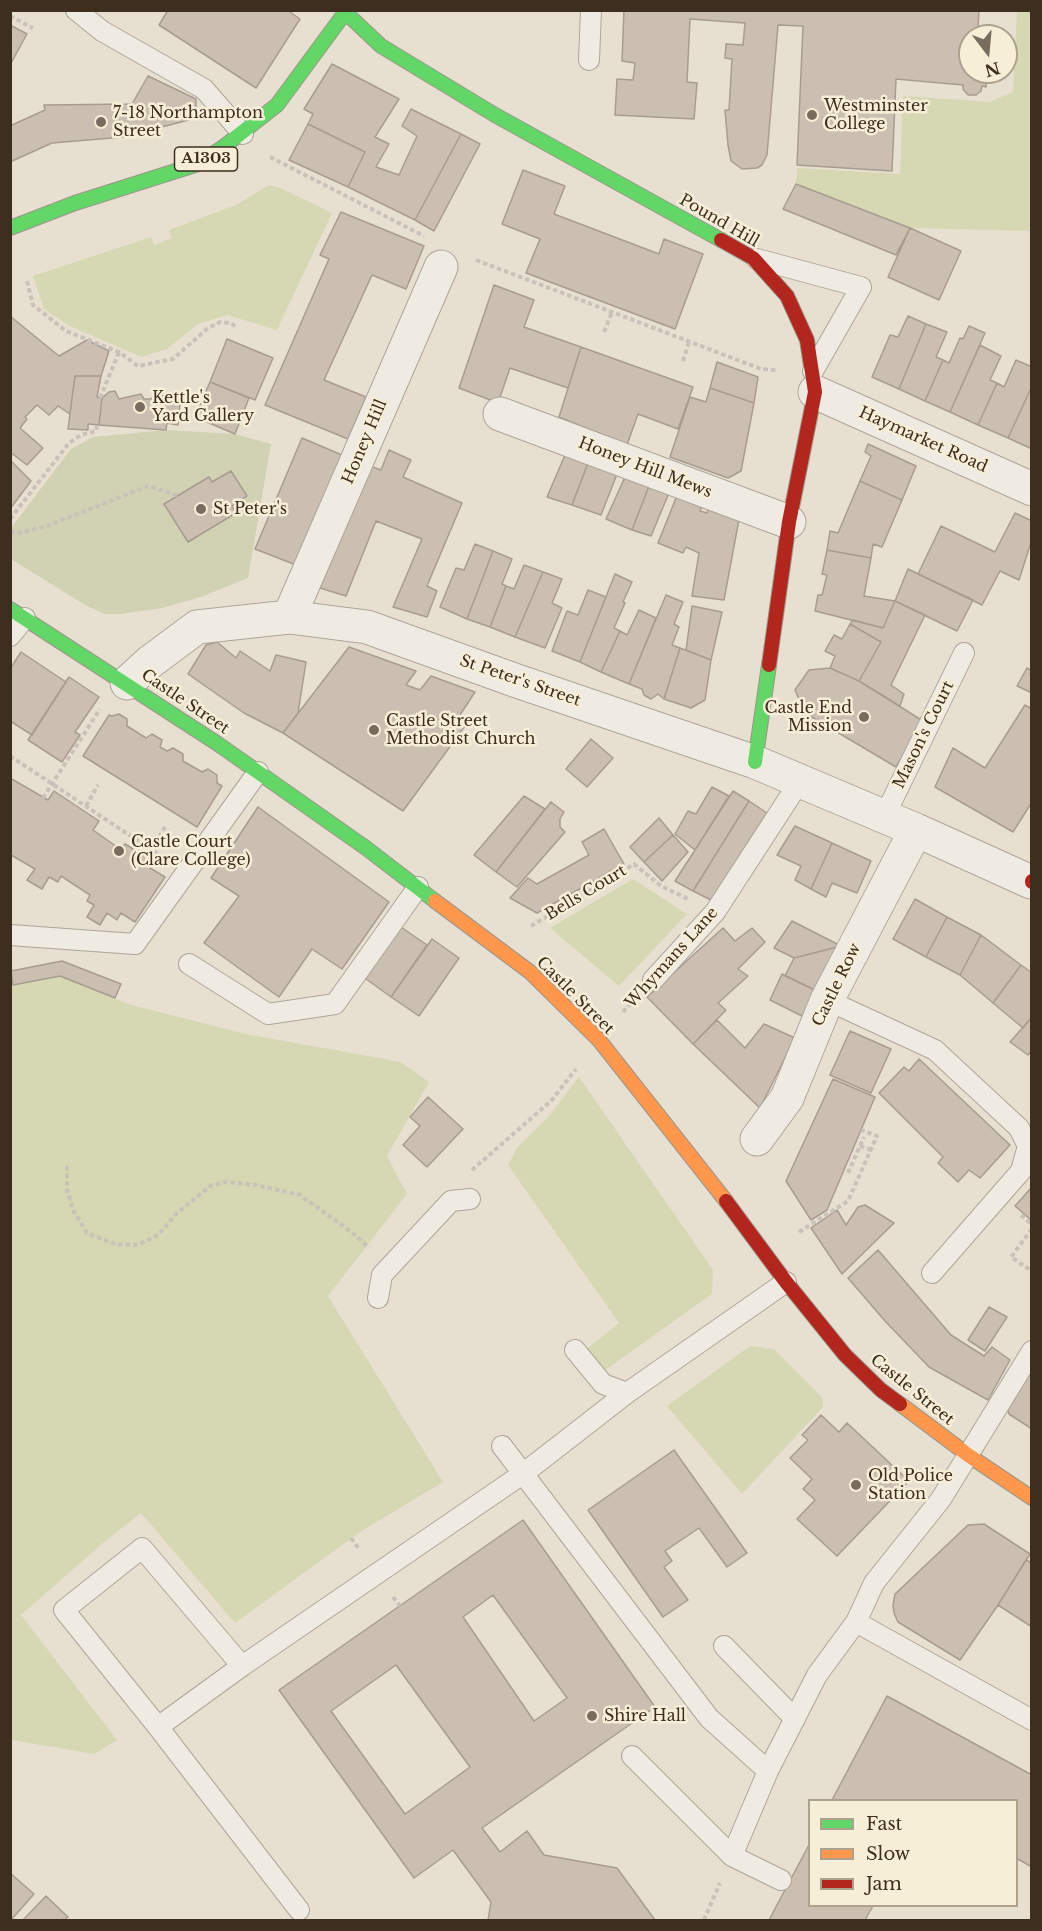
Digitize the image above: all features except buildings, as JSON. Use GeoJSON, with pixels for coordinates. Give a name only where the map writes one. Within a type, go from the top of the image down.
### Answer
{"type":"FeatureCollection","features":[{"type":"Feature","properties":{"kind":"street","name":"A1303"},"geometry":{"type":"LineString","coordinates":[[10,228],[75,203],[198,164],[243,134],[277,105],[346,11]]}},
{"type":"Feature","properties":{"kind":"street","name":"Pound Hill"},"geometry":{"type":"LineString","coordinates":[[346,11],[381,46],[495,115],[753,258],[787,296],[807,340],[813,383],[789,522],[755,762]]}},
{"type":"Feature","properties":{"kind":"street","name":"Honey Hill"},"geometry":{"type":"LineString","coordinates":[[289,617],[445,258]]}},
{"type":"Feature","properties":{"kind":"street","name":"Haymarket Road"},"geometry":{"type":"LineString","coordinates":[[813,383],[1032,489]]}},
{"type":"Feature","properties":{"kind":"street","name":"Honey Hill Mews"},"geometry":{"type":"LineString","coordinates":[[500,414],[789,522]]}},
{"type":"Feature","properties":{"kind":"street","name":"Castle Street"},"geometry":{"type":"LineString","coordinates":[[18,613],[127,683],[258,772],[418,887],[530,972],[599,1040],[698,1163],[786,1282],[844,1355],[881,1390],[968,1455],[1032,1498]]}},
{"type":"Feature","properties":{"kind":"street","name":"St Peter's Street"},"geometry":{"type":"LineString","coordinates":[[127,683],[150,662],[197,627],[289,617],[367,627],[755,762],[1032,882]]}},
{"type":"Feature","properties":{"kind":"street","name":"Castle Row"},"geometry":{"type":"LineString","coordinates":[[757,1139],[788,1098],[827,1000],[916,830]]}},
{"type":"Feature","properties":{"kind":"lane"},"geometry":{"type":"LineString","coordinates":[[76,10],[102,31],[204,89],[243,134]]}},
{"type":"Feature","properties":{"kind":"lane"},"geometry":{"type":"LineString","coordinates":[[589,60],[591,10]]}},
{"type":"Feature","properties":{"kind":"lane"},"geometry":{"type":"LineString","coordinates":[[753,258],[861,287],[813,383]]}},
{"type":"Feature","properties":{"kind":"lane"},"geometry":{"type":"LineString","coordinates":[[10,636],[18,613]]}},
{"type":"Feature","properties":{"kind":"lane","name":"Mason's Court"},"geometry":{"type":"LineString","coordinates":[[884,817],[964,653]]}},
{"type":"Feature","properties":{"kind":"lane"},"geometry":{"type":"LineString","coordinates":[[10,935],[135,944],[258,772]]}},
{"type":"Feature","properties":{"kind":"lane","name":"Whymans Lane"},"geometry":{"type":"LineString","coordinates":[[653,980],[715,912],[801,781]]}},
{"type":"Feature","properties":{"kind":"lane"},"geometry":{"type":"LineString","coordinates":[[189,964],[268,1014],[335,1004],[418,887]]}},
{"type":"Feature","properties":{"kind":"lane"},"geometry":{"type":"LineString","coordinates":[[827,1000],[935,1050],[1019,1128],[1028,1146],[1021,1171],[932,1273]]}},
{"type":"Feature","properties":{"kind":"lane"},"geometry":{"type":"LineString","coordinates":[[378,1298],[382,1275],[451,1202],[470,1199]]}},
{"type":"Feature","properties":{"kind":"lane"},"geometry":{"type":"LineString","coordinates":[[158,1727],[242,1666],[524,1473],[627,1394],[751,1304],[786,1282]]}},
{"type":"Feature","properties":{"kind":"lane"},"geometry":{"type":"LineString","coordinates":[[575,1350],[603,1384],[627,1394]]}},
{"type":"Feature","properties":{"kind":"lane"},"geometry":{"type":"LineString","coordinates":[[732,1856],[768,1771],[818,1675],[856,1622],[874,1583],[941,1499],[1032,1351]]}},
{"type":"Feature","properties":{"kind":"lane"},"geometry":{"type":"LineString","coordinates":[[502,1446],[709,1718],[768,1771]]}},
{"type":"Feature","properties":{"kind":"lane"},"geometry":{"type":"LineString","coordinates":[[242,1666],[142,1548],[64,1610],[158,1727],[298,1910]]}},
{"type":"Feature","properties":{"kind":"lane"},"geometry":{"type":"LineString","coordinates":[[856,1622],[1032,1720]]}},
{"type":"Feature","properties":{"kind":"lane"},"geometry":{"type":"LineString","coordinates":[[724,1646],[795,1719]]}},
{"type":"Feature","properties":{"kind":"lane"},"geometry":{"type":"LineString","coordinates":[[632,1756],[732,1856],[781,1880]]}},
{"type":"Feature","properties":{"kind":"path"},"geometry":{"type":"LineString","coordinates":[[10,16],[33,28]]}},
{"type":"Feature","properties":{"kind":"path"},"geometry":{"type":"LineString","coordinates":[[243,134],[262,153],[445,258],[612,312],[761,369],[813,383]]}},
{"type":"Feature","properties":{"kind":"path"},"geometry":{"type":"LineString","coordinates":[[27,281],[33,305],[66,332],[119,352],[138,366],[173,359],[208,328],[220,322],[231,323],[236,327]]}},
{"type":"Feature","properties":{"kind":"path"},"geometry":{"type":"LineString","coordinates":[[604,332],[612,312]]}},
{"type":"Feature","properties":{"kind":"path"},"geometry":{"type":"LineString","coordinates":[[682,361],[689,342]]}},
{"type":"Feature","properties":{"kind":"path"},"geometry":{"type":"LineString","coordinates":[[100,398],[119,352]]}},
{"type":"Feature","properties":{"kind":"path"},"geometry":{"type":"LineString","coordinates":[[10,519],[69,443],[81,435],[96,431],[97,424]]}},
{"type":"Feature","properties":{"kind":"path"},"geometry":{"type":"LineString","coordinates":[[10,532],[47,526],[148,486],[178,496]]}},
{"type":"Feature","properties":{"kind":"path"},"geometry":{"type":"LineString","coordinates":[[43,798],[102,707]]}},
{"type":"Feature","properties":{"kind":"path"},"geometry":{"type":"LineString","coordinates":[[10,756],[162,857]]}},
{"type":"Feature","properties":{"kind":"path"},"geometry":{"type":"LineString","coordinates":[[86,806],[98,785]]}},
{"type":"Feature","properties":{"kind":"path"},"geometry":{"type":"LineString","coordinates":[[152,850],[165,827]]}},
{"type":"Feature","properties":{"kind":"path","name":"Bells Court"},"geometry":{"type":"LineString","coordinates":[[528,927],[634,864],[661,886],[715,912]]}},
{"type":"Feature","properties":{"kind":"path","name":"Whymans Lane"},"geometry":{"type":"LineString","coordinates":[[469,1172],[551,1101],[599,1040],[653,980]]}},
{"type":"Feature","properties":{"kind":"path"},"geometry":{"type":"LineString","coordinates":[[799,1232],[848,1201],[877,1136],[861,1130]]}},
{"type":"Feature","properties":{"kind":"path"},"geometry":{"type":"LineString","coordinates":[[848,1173],[864,1137]]}},
{"type":"Feature","properties":{"kind":"path"},"geometry":{"type":"LineString","coordinates":[[860,1146],[871,1150]]}},
{"type":"Feature","properties":{"kind":"path"},"geometry":{"type":"LineString","coordinates":[[67,1166],[67,1190],[74,1212],[87,1233],[115,1244],[138,1245],[158,1235],[177,1213],[212,1185],[227,1182],[256,1185],[300,1195],[354,1234],[374,1254]]}},
{"type":"Feature","properties":{"kind":"path"},"geometry":{"type":"LineString","coordinates":[[1032,1229],[1011,1257],[1032,1270]]}},
{"type":"Feature","properties":{"kind":"path"},"geometry":{"type":"LineString","coordinates":[[393,1596],[400,1606]]}},
{"type":"Feature","properties":{"kind":"path"},"geometry":{"type":"LineString","coordinates":[[704,1920],[732,1856]]}},
{"type":"Feature","properties":{"kind":"green space"},"geometry":{"type":"Polygon","coordinates":[[[1017,11],[1031,11],[1031,231],[910,228],[796,184],[797,168],[900,174],[903,96],[990,102],[1013,92],[1013,84],[1018,84],[1017,11]]]}},
{"type":"Feature","properties":{"kind":"green space"},"geometry":{"type":"Polygon","coordinates":[[[269,185],[332,213],[277,330],[227,315],[198,324],[167,349],[142,357],[70,326],[44,309],[33,276],[151,237],[154,245],[172,238],[169,230],[236,205],[269,185]]]}},
{"type":"Feature","properties":{"kind":"green space"},"geometry":{"type":"Polygon","coordinates":[[[166,430],[235,434],[271,444],[248,578],[201,597],[162,608],[105,614],[85,605],[11,559],[11,528],[71,449],[93,437],[166,430]]]}},
{"type":"Feature","properties":{"kind":"green space"},"geometry":{"type":"Polygon","coordinates":[[[633,879],[687,914],[619,986],[550,928],[633,879]]]}},
{"type":"Feature","properties":{"kind":"green space"},"geometry":{"type":"Polygon","coordinates":[[[10,971],[14,985],[60,976],[128,1004],[246,1034],[401,1062],[429,1082],[387,1156],[407,1194],[328,1296],[443,1482],[360,1532],[235,1623],[141,1513],[21,1615],[117,1740],[94,1754],[11,1740],[10,971]]]}},
{"type":"Feature","properties":{"kind":"green space"},"geometry":{"type":"Polygon","coordinates":[[[579,1077],[713,1270],[712,1294],[604,1371],[587,1349],[619,1323],[508,1165],[517,1148],[549,1116],[579,1077]]]}},
{"type":"Feature","properties":{"kind":"green space"},"geometry":{"type":"Polygon","coordinates":[[[750,1346],[774,1349],[822,1397],[823,1407],[742,1494],[667,1406],[750,1346]]]}},
{"type":"Feature","properties":{"kind":"traffic: fast"},"geometry":{"type":"LineString","coordinates":[[10,228],[75,203],[198,164],[277,105],[347,10]]}},
{"type":"Feature","properties":{"kind":"traffic: fast"},"geometry":{"type":"LineString","coordinates":[[345,12],[381,46],[495,115],[721,240]]}},
{"type":"Feature","properties":{"kind":"traffic: fast"},"geometry":{"type":"LineString","coordinates":[[10,609],[218,744],[366,848],[435,901]]}},
{"type":"Feature","properties":{"kind":"traffic: fast"},"geometry":{"type":"LineString","coordinates":[[755,762],[769,665]]}},
{"type":"Feature","properties":{"kind":"traffic: slow"},"geometry":{"type":"LineString","coordinates":[[435,901],[530,972],[599,1040],[726,1201]]}},
{"type":"Feature","properties":{"kind":"traffic: slow"},"geometry":{"type":"LineString","coordinates":[[900,1404],[968,1455],[1032,1498]]}},
{"type":"Feature","properties":{"kind":"traffic: jam"},"geometry":{"type":"LineString","coordinates":[[721,240],[753,258],[787,296],[807,340],[815,392],[789,522],[769,665]]}},
{"type":"Feature","properties":{"kind":"traffic: jam"},"geometry":{"type":"LineString","coordinates":[[726,1201],[786,1282],[845,1355],[881,1390],[900,1404]]}},
{"type":"Feature","properties":{"kind":"place","name":"Westminster College"},"geometry":{"type":"Point","coordinates":[812,115]}},
{"type":"Feature","properties":{"kind":"place","name":"7-18 Northampton Street"},"geometry":{"type":"Point","coordinates":[101,122]}},
{"type":"Feature","properties":{"kind":"place","name":"Kettle's Yard Gallery"},"geometry":{"type":"Point","coordinates":[140,407]}},
{"type":"Feature","properties":{"kind":"place","name":"St Peter's"},"geometry":{"type":"Point","coordinates":[201,509]}},
{"type":"Feature","properties":{"kind":"place","name":"Castle End Mission"},"geometry":{"type":"Point","coordinates":[864,717]}},
{"type":"Feature","properties":{"kind":"place","name":"Castle Street Methodist Church"},"geometry":{"type":"Point","coordinates":[374,730]}},
{"type":"Feature","properties":{"kind":"place","name":"Castle Court (Clare College)"},"geometry":{"type":"Point","coordinates":[119,851]}},
{"type":"Feature","properties":{"kind":"place","name":"Old Police Station"},"geometry":{"type":"Point","coordinates":[856,1485]}},
{"type":"Feature","properties":{"kind":"place","name":"Shire Hall"},"geometry":{"type":"Point","coordinates":[592,1716]}}]}
